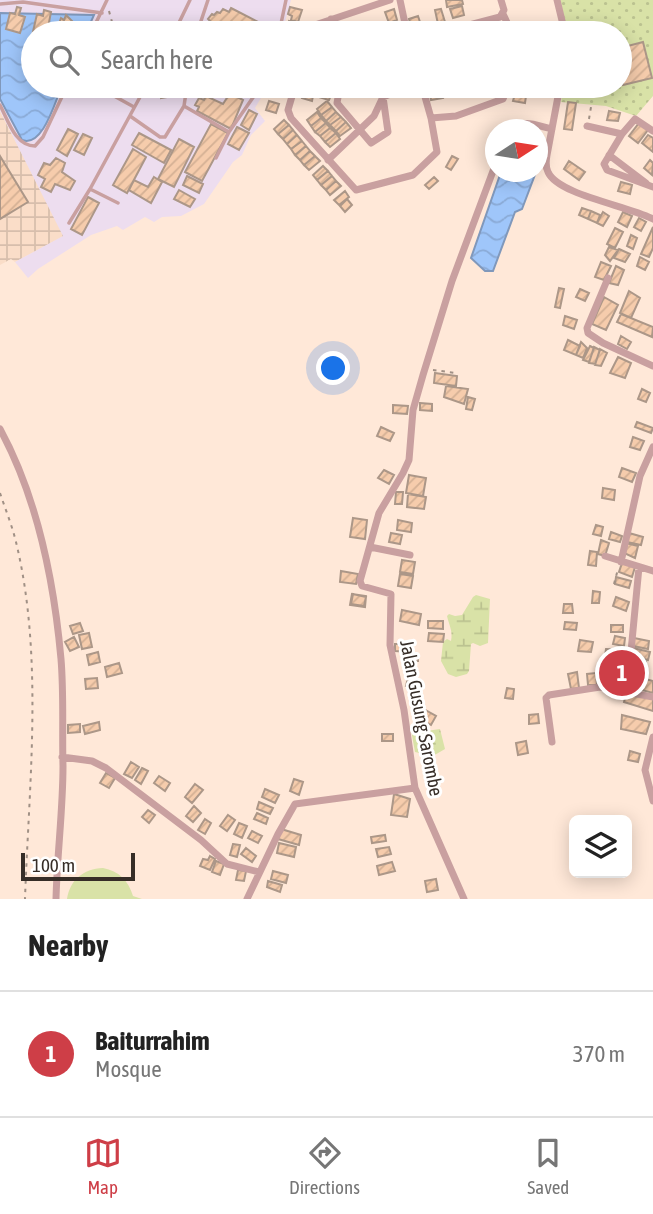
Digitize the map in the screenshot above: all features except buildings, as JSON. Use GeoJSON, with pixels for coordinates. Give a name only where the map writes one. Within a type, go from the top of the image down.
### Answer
{"type":"FeatureCollection","features":[{"type":"Feature","properties":{"kind":"street"},"geometry":{"type":"LineString","coordinates":[[326,21],[390,0]]}},
{"type":"Feature","properties":{"kind":"street"},"geometry":{"type":"LineString","coordinates":[[400,0],[404,21]]}},
{"type":"Feature","properties":{"kind":"street"},"geometry":{"type":"LineString","coordinates":[[501,0],[506,21]]}},
{"type":"Feature","properties":{"kind":"street"},"geometry":{"type":"LineString","coordinates":[[557,0],[562,21]]}},
{"type":"Feature","properties":{"kind":"street"},"geometry":{"type":"LineString","coordinates":[[487,21],[503,14]]}},
{"type":"Feature","properties":{"kind":"street"},"geometry":{"type":"LineString","coordinates":[[292,98],[288,110],[290,118],[353,189],[358,190],[416,174],[435,154],[438,148],[425,98]]}},
{"type":"Feature","properties":{"kind":"street"},"geometry":{"type":"LineString","coordinates":[[338,98],[337,103],[372,143],[388,134],[383,98]]}},
{"type":"Feature","properties":{"kind":"street"},"geometry":{"type":"LineString","coordinates":[[328,160],[374,116],[383,98]]}},
{"type":"Feature","properties":{"kind":"street"},"geometry":{"type":"LineString","coordinates":[[431,118],[456,116],[503,98]]}},
{"type":"Feature","properties":{"kind":"street"},"geometry":{"type":"LineString","coordinates":[[558,98],[546,164],[552,177],[576,192],[653,219]]}},
{"type":"Feature","properties":{"kind":"street"},"geometry":{"type":"LineString","coordinates":[[651,186],[606,170],[604,162],[636,119],[653,131]]}},
{"type":"Feature","properties":{"kind":"street"},"geometry":{"type":"LineString","coordinates":[[587,126],[622,135]]}},
{"type":"Feature","properties":{"kind":"street"},"geometry":{"type":"LineString","coordinates":[[548,128],[552,129]]}},
{"type":"Feature","properties":{"kind":"street"},"geometry":{"type":"LineString","coordinates":[[609,155],[651,186]]}},
{"type":"Feature","properties":{"kind":"street","name":"Jalan Gusung Sarombe"},"geometry":{"type":"LineString","coordinates":[[464,899],[415,788],[404,710],[390,645],[391,594],[362,586],[360,581],[379,513],[409,460],[413,410],[452,281],[488,182]]}},
{"type":"Feature","properties":{"kind":"street"},"geometry":{"type":"LineString","coordinates":[[608,278],[587,328],[588,333],[603,343],[653,366]]}},
{"type":"Feature","properties":{"kind":"street"},"geometry":{"type":"LineString","coordinates":[[0,429],[12,451],[31,501],[50,578],[61,660],[62,757],[56,899]]}},
{"type":"Feature","properties":{"kind":"street"},"geometry":{"type":"LineString","coordinates":[[621,562],[640,475],[653,447]]}},
{"type":"Feature","properties":{"kind":"street"},"geometry":{"type":"LineString","coordinates":[[370,547],[411,555]]}},
{"type":"Feature","properties":{"kind":"street"},"geometry":{"type":"LineString","coordinates":[[605,556],[653,571]]}},
{"type":"Feature","properties":{"kind":"street"},"geometry":{"type":"LineString","coordinates":[[630,662],[639,567]]}},
{"type":"Feature","properties":{"kind":"street"},"geometry":{"type":"LineString","coordinates":[[552,742],[545,705],[549,695],[600,687],[653,697]]}},
{"type":"Feature","properties":{"kind":"street"},"geometry":{"type":"LineString","coordinates":[[653,737],[645,771],[653,801]]}},
{"type":"Feature","properties":{"kind":"street"},"geometry":{"type":"LineString","coordinates":[[62,757],[92,761],[106,768],[201,840],[228,864],[259,872]]}},
{"type":"Feature","properties":{"kind":"street"},"geometry":{"type":"LineString","coordinates":[[247,899],[295,804],[415,788]]}},
{"type":"Feature","properties":{"kind":"lane"},"geometry":{"type":"LineString","coordinates":[[181,21],[190,0]]}},
{"type":"Feature","properties":{"kind":"lane"},"geometry":{"type":"LineString","coordinates":[[201,21],[208,0]]}},
{"type":"Feature","properties":{"kind":"lane"},"geometry":{"type":"LineString","coordinates":[[282,21],[286,0]]}},
{"type":"Feature","properties":{"kind":"lane"},"geometry":{"type":"LineString","coordinates":[[98,21],[107,1]]}},
{"type":"Feature","properties":{"kind":"lane"},"geometry":{"type":"LineString","coordinates":[[0,4],[23,2],[102,13]]}},
{"type":"Feature","properties":{"kind":"lane"},"geometry":{"type":"LineString","coordinates":[[0,105],[19,139],[28,146],[35,146],[43,136],[61,98]]}},
{"type":"Feature","properties":{"kind":"lane"},"geometry":{"type":"LineString","coordinates":[[118,98],[134,107]]}},
{"type":"Feature","properties":{"kind":"lane"},"geometry":{"type":"LineString","coordinates":[[69,223],[139,98]]}},
{"type":"Feature","properties":{"kind":"lane"},"geometry":{"type":"LineString","coordinates":[[129,115],[163,138],[184,106],[185,98]]}},
{"type":"Feature","properties":{"kind":"lane"},"geometry":{"type":"LineString","coordinates":[[216,158],[229,132],[253,98]]}},
{"type":"Feature","properties":{"kind":"lane"},"geometry":{"type":"LineString","coordinates":[[184,106],[229,132]]}},
{"type":"Feature","properties":{"kind":"lane"},"geometry":{"type":"LineString","coordinates":[[90,189],[118,203]]}},
{"type":"Feature","properties":{"kind":"path"},"geometry":{"type":"LineString","coordinates":[[107,1],[112,21]]}},
{"type":"Feature","properties":{"kind":"path"},"geometry":{"type":"LineString","coordinates":[[587,126],[591,107]]}},
{"type":"Feature","properties":{"kind":"path"},"geometry":{"type":"LineString","coordinates":[[426,369],[456,373]]}},
{"type":"Feature","properties":{"kind":"path"},"geometry":{"type":"LineString","coordinates":[[0,493],[15,539],[26,606],[30,663],[32,752],[26,899]]}},
{"type":"Feature","properties":{"kind":"path"},"geometry":{"type":"LineString","coordinates":[[614,584],[621,562]]}},
{"type":"Feature","properties":{"kind":"shaded area"},"geometry":{"type":"Polygon","coordinates":[[[0,0],[291,0],[285,21],[21,21],[21,98],[261,98],[255,108],[265,121],[251,135],[242,155],[233,162],[204,204],[181,216],[162,217],[154,222],[145,217],[123,230],[117,226],[91,235],[28,278],[15,262],[63,236],[0,111],[0,0]]]}},
{"type":"Feature","properties":{"kind":"shaded area"},"geometry":{"type":"Polygon","coordinates":[[[0,111],[64,236],[15,262],[11,259],[0,265],[0,111]]]}},
{"type":"Feature","properties":{"kind":"green space"},"geometry":{"type":"Polygon","coordinates":[[[560,0],[653,0],[653,96],[636,116],[606,106],[561,102],[562,98],[632,98],[632,21],[565,21],[560,0]]]}},
{"type":"Feature","properties":{"kind":"green space"},"geometry":{"type":"Polygon","coordinates":[[[476,595],[490,599],[488,643],[480,646],[471,644],[469,671],[456,677],[448,674],[441,661],[443,642],[447,639],[451,641],[447,616],[462,615],[476,595]]]}},
{"type":"Feature","properties":{"kind":"green space"},"geometry":{"type":"Polygon","coordinates":[[[418,728],[426,731],[440,729],[445,749],[433,756],[415,752],[411,730],[418,728]]]}},
{"type":"Feature","properties":{"kind":"green space"},"geometry":{"type":"Polygon","coordinates":[[[103,868],[118,874],[126,881],[133,896],[142,899],[67,899],[74,881],[84,873],[103,868]]]}},
{"type":"Feature","properties":{"kind":"water"},"geometry":{"type":"Polygon","coordinates":[[[0,13],[94,15],[91,21],[21,21],[21,98],[57,98],[47,122],[36,137],[29,141],[22,140],[0,99],[0,13]]]}},
{"type":"Feature","properties":{"kind":"water"},"geometry":{"type":"Polygon","coordinates":[[[498,182],[532,182],[522,209],[515,212],[493,271],[485,271],[471,258],[498,182]]]}},
{"type":"Feature","properties":{"kind":"place","name":"Baiturrahim"},"geometry":{"type":"Point","coordinates":[622,673]}}]}
